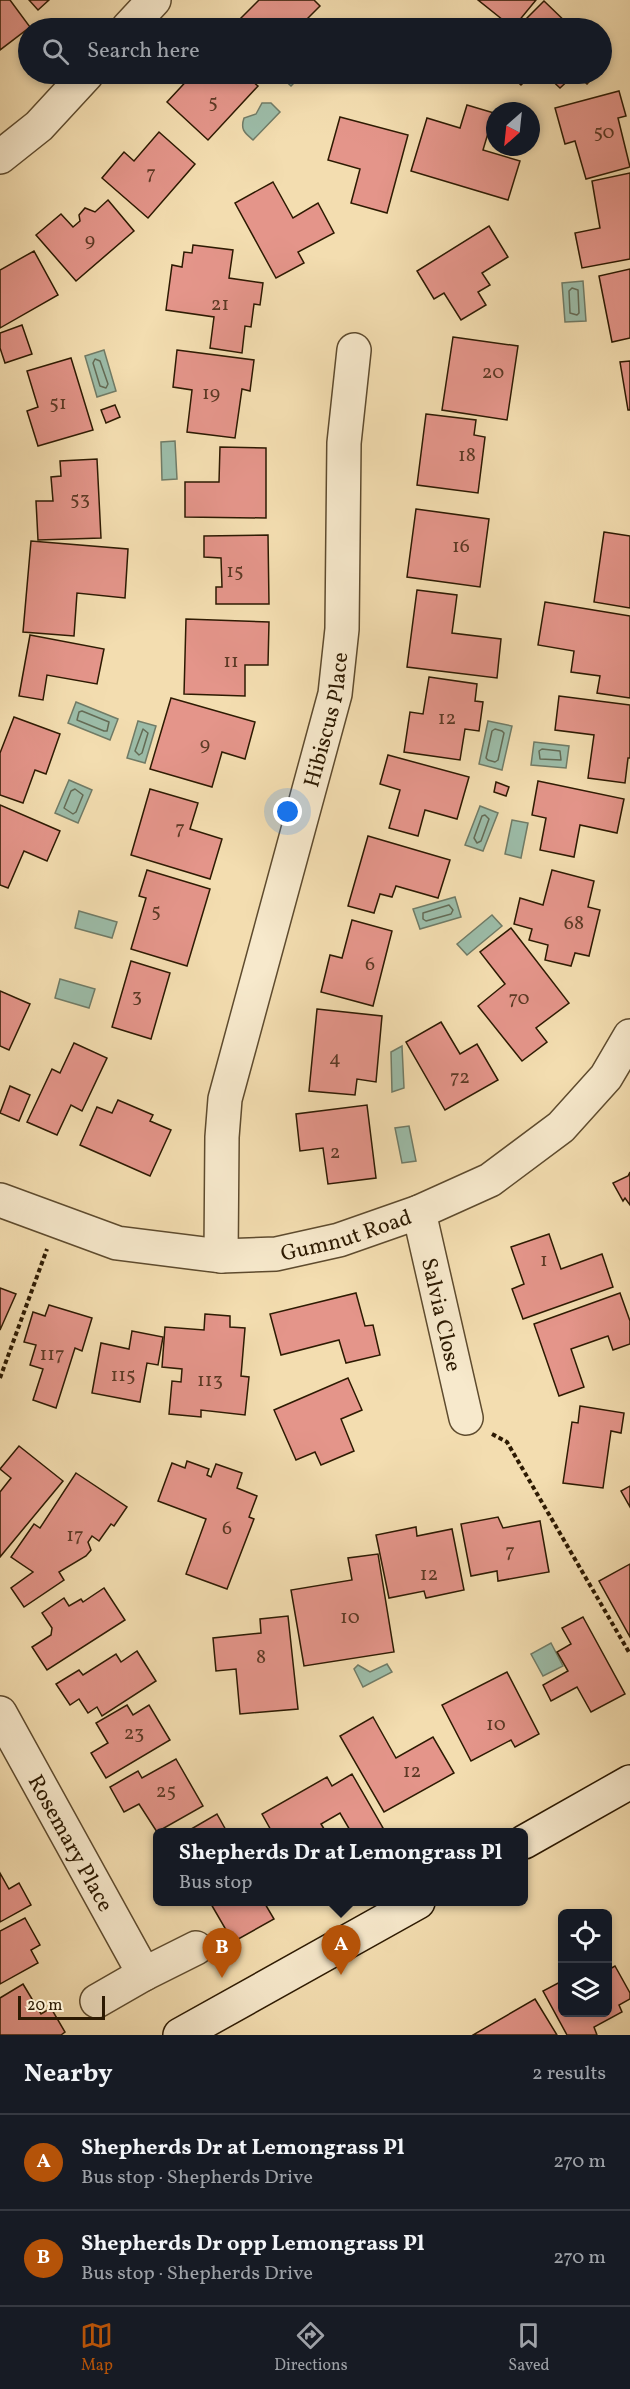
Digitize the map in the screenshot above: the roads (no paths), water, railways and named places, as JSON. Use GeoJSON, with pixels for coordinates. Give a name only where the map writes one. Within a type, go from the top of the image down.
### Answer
{"type":"FeatureCollection","features":[{"type":"Feature","properties":{"kind":"street"},"geometry":{"type":"LineString","coordinates":[[137,18],[154,0]]}},
{"type":"Feature","properties":{"kind":"street"},"geometry":{"type":"LineString","coordinates":[[0,157],[39,126],[78,84]]}},
{"type":"Feature","properties":{"kind":"street","name":"Hibiscus Place"},"geometry":{"type":"LineString","coordinates":[[220,1256],[225,1099],[335,694],[342,629],[344,443],[354,351]]}},
{"type":"Feature","properties":{"kind":"street","name":"Gumnut Road"},"geometry":{"type":"LineString","coordinates":[[0,1200],[117,1243],[220,1256],[276,1254],[339,1240],[419,1212],[490,1180],[561,1127],[606,1077],[630,1036]]}},
{"type":"Feature","properties":{"kind":"street","name":"Salvia Close"},"geometry":{"type":"LineString","coordinates":[[419,1212],[466,1418]]}},
{"type":"Feature","properties":{"kind":"street","name":"Rosemary Place"},"geometry":{"type":"LineString","coordinates":[[0,1713],[144,1974]]}},
{"type":"Feature","properties":{"kind":"street"},"geometry":{"type":"LineString","coordinates":[[528,1840],[630,1782]]}},
{"type":"Feature","properties":{"kind":"street"},"geometry":{"type":"LineString","coordinates":[[200,2030],[411,1906]]}},
{"type":"Feature","properties":{"kind":"street"},"geometry":{"type":"LineString","coordinates":[[97,2001],[196,1948]]}},
{"type":"Feature","properties":{"kind":"water"},"geometry":{"type":"Polygon","coordinates":[[[262,103],[271,103],[280,112],[253,140],[244,131],[243,122],[244,118],[256,114],[262,103]]]}},
{"type":"Feature","properties":{"kind":"water"},"geometry":{"type":"Polygon","coordinates":[[[583,281],[586,321],[565,322],[562,283],[583,281]]]}},
{"type":"Feature","properties":{"kind":"water"},"geometry":{"type":"Polygon","coordinates":[[[104,350],[116,391],[97,397],[85,356],[104,350]]]}},
{"type":"Feature","properties":{"kind":"water"},"geometry":{"type":"Polygon","coordinates":[[[175,441],[177,479],[162,480],[161,442],[175,441]]]}},
{"type":"Feature","properties":{"kind":"water"},"geometry":{"type":"Polygon","coordinates":[[[76,702],[118,719],[110,740],[68,723],[76,702]]]}},
{"type":"Feature","properties":{"kind":"water"},"geometry":{"type":"Polygon","coordinates":[[[138,721],[156,726],[145,763],[127,758],[138,721]]]}},
{"type":"Feature","properties":{"kind":"water"},"geometry":{"type":"Polygon","coordinates":[[[488,721],[512,726],[502,770],[479,764],[488,721]]]}},
{"type":"Feature","properties":{"kind":"water"},"geometry":{"type":"Polygon","coordinates":[[[534,742],[569,746],[566,768],[531,765],[534,742]]]}},
{"type":"Feature","properties":{"kind":"water"},"geometry":{"type":"Polygon","coordinates":[[[69,780],[92,790],[78,823],[55,813],[69,780]]]}},
{"type":"Feature","properties":{"kind":"water"},"geometry":{"type":"Polygon","coordinates":[[[480,806],[498,813],[483,851],[465,845],[480,806]]]}},
{"type":"Feature","properties":{"kind":"water"},"geometry":{"type":"Polygon","coordinates":[[[512,820],[528,823],[521,858],[505,854],[512,820]]]}},
{"type":"Feature","properties":{"kind":"water"},"geometry":{"type":"Polygon","coordinates":[[[455,897],[461,917],[420,929],[413,909],[455,897]]]}},
{"type":"Feature","properties":{"kind":"water"},"geometry":{"type":"Polygon","coordinates":[[[79,911],[117,922],[112,938],[75,928],[79,911]]]}},
{"type":"Feature","properties":{"kind":"water"},"geometry":{"type":"Polygon","coordinates":[[[492,915],[502,926],[467,955],[457,944],[492,915]]]}},
{"type":"Feature","properties":{"kind":"water"},"geometry":{"type":"Polygon","coordinates":[[[60,979],[95,989],[89,1008],[55,998],[60,979]]]}},
{"type":"Feature","properties":{"kind":"water"},"geometry":{"type":"Polygon","coordinates":[[[402,1046],[404,1088],[392,1092],[391,1052],[402,1046]]]}},
{"type":"Feature","properties":{"kind":"water"},"geometry":{"type":"Polygon","coordinates":[[[409,1126],[416,1161],[402,1163],[395,1128],[409,1126]]]}},
{"type":"Feature","properties":{"kind":"water"},"geometry":{"type":"Polygon","coordinates":[[[551,1643],[563,1666],[543,1676],[531,1654],[551,1643]]]}},
{"type":"Feature","properties":{"kind":"water"},"geometry":{"type":"Polygon","coordinates":[[[387,1664],[392,1672],[363,1687],[354,1669],[358,1665],[370,1672],[387,1664]]]}},
{"type":"Feature","properties":{"kind":"place","name":"Shepherds Dr at Lemongrass Pl"},"geometry":{"type":"Point","coordinates":[341,1975]}},
{"type":"Feature","properties":{"kind":"place","name":"Shepherds Dr opp Lemongrass Pl"},"geometry":{"type":"Point","coordinates":[222,1978]}}]}
